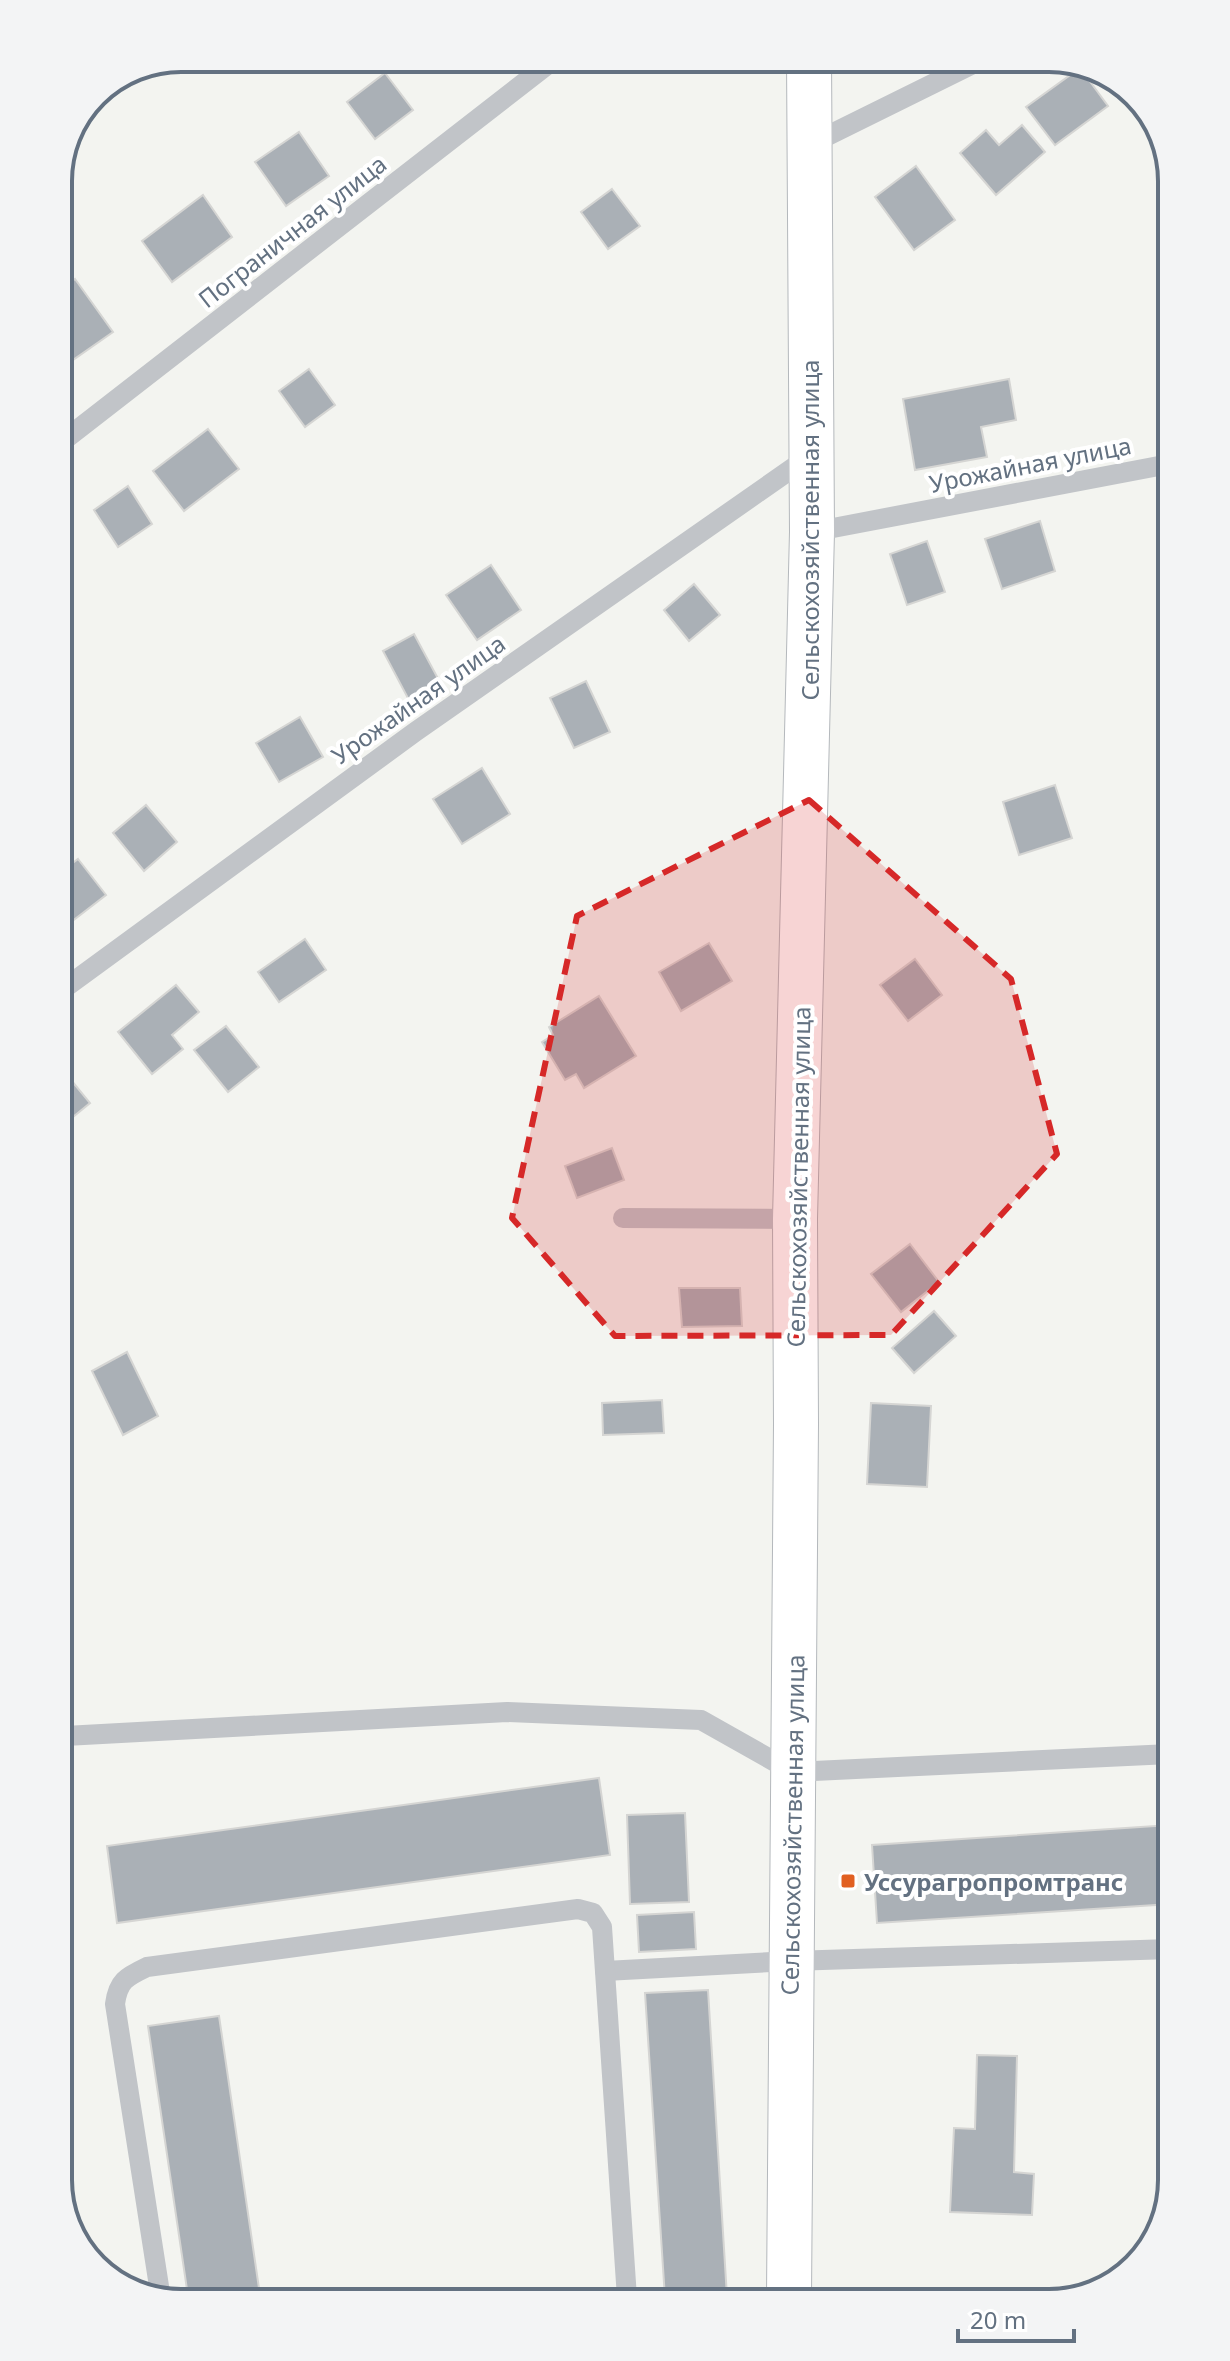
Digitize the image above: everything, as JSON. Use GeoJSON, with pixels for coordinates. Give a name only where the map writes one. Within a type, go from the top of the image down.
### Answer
{"type":"FeatureCollection","features":[{"type":"Feature","properties":{"kind":"main road","name":"Сельскохозяйственная улица"},"geometry":{"type":"LineString","coordinates":[[789,2289],[795,1219],[812,532],[809,72]]}},
{"type":"Feature","properties":{"kind":"lane","name":"Пограничная улица"},"geometry":{"type":"LineString","coordinates":[[72,434],[538,72]]}},
{"type":"Feature","properties":{"kind":"lane"},"geometry":{"type":"LineString","coordinates":[[811,144],[957,72]]}},
{"type":"Feature","properties":{"kind":"lane","name":"Урожайная улица"},"geometry":{"type":"LineString","coordinates":[[72,983],[415,732],[810,456]]}},
{"type":"Feature","properties":{"kind":"lane","name":"Урожайная улица"},"geometry":{"type":"LineString","coordinates":[[812,532],[1158,466]]}},
{"type":"Feature","properties":{"kind":"lane"},"geometry":{"type":"LineString","coordinates":[[623,1218],[795,1219]]}},
{"type":"Feature","properties":{"kind":"lane"},"geometry":{"type":"LineString","coordinates":[[72,1736],[507,1712],[701,1720],[793,1772],[1158,1755]]}},
{"type":"Feature","properties":{"kind":"lane"},"geometry":{"type":"LineString","coordinates":[[159,2287],[115,2004],[117,1990],[128,1976],[147,1967],[578,1909],[593,1913],[602,1927],[626,2289]]}},
{"type":"Feature","properties":{"kind":"lane"},"geometry":{"type":"LineString","coordinates":[[605,1971],[791,1961],[1158,1949]]}},
{"type":"Feature","properties":{"kind":"highlighted area"},"geometry":{"type":"Polygon","coordinates":[[[809,800],[1011,979],[1057,1154],[891,1335],[615,1336],[512,1218],[577,916],[809,800]]]}},
{"type":"Feature","properties":{"kind":"building"},"geometry":{"type":"Polygon","coordinates":[[[385,73],[413,110],[375,139],[347,102],[385,73]]]}},
{"type":"Feature","properties":{"kind":"building"},"geometry":{"type":"Polygon","coordinates":[[[1071,74],[1089,80],[1108,106],[1055,145],[1026,107],[1071,74]]]}},
{"type":"Feature","properties":{"kind":"building"},"geometry":{"type":"Polygon","coordinates":[[[1022,125],[1045,152],[996,195],[960,153],[986,130],[999,145],[1022,125]]]}},
{"type":"Feature","properties":{"kind":"building"},"geometry":{"type":"Polygon","coordinates":[[[299,132],[329,176],[286,206],[255,162],[299,132]]]}},
{"type":"Feature","properties":{"kind":"building"},"geometry":{"type":"Polygon","coordinates":[[[916,166],[955,220],[914,250],[875,197],[916,166]]]}},
{"type":"Feature","properties":{"kind":"building"},"geometry":{"type":"Polygon","coordinates":[[[612,189],[640,226],[608,249],[581,212],[612,189]]]}},
{"type":"Feature","properties":{"kind":"building"},"geometry":{"type":"Polygon","coordinates":[[[203,195],[232,237],[172,282],[142,241],[203,195]]]}},
{"type":"Feature","properties":{"kind":"building"},"geometry":{"type":"Polygon","coordinates":[[[75,279],[113,332],[72,361],[72,281],[75,279]]]}},
{"type":"Feature","properties":{"kind":"building"},"geometry":{"type":"Polygon","coordinates":[[[309,369],[335,405],[305,427],[279,391],[309,369]]]}},
{"type":"Feature","properties":{"kind":"building"},"geometry":{"type":"Polygon","coordinates":[[[1009,379],[1016,420],[981,427],[987,457],[915,470],[903,399],[1009,379]]]}},
{"type":"Feature","properties":{"kind":"building"},"geometry":{"type":"Polygon","coordinates":[[[208,429],[239,469],[184,511],[153,471],[208,429]]]}},
{"type":"Feature","properties":{"kind":"building"},"geometry":{"type":"Polygon","coordinates":[[[128,486],[152,524],[118,547],[94,510],[128,486]]]}},
{"type":"Feature","properties":{"kind":"building"},"geometry":{"type":"Polygon","coordinates":[[[1040,521],[1055,571],[1002,589],[985,539],[1040,521]]]}},
{"type":"Feature","properties":{"kind":"building"},"geometry":{"type":"Polygon","coordinates":[[[927,541],[945,592],[907,605],[890,554],[927,541]]]}},
{"type":"Feature","properties":{"kind":"building"},"geometry":{"type":"Polygon","coordinates":[[[491,565],[521,610],[477,640],[446,595],[491,565]]]}},
{"type":"Feature","properties":{"kind":"building"},"geometry":{"type":"Polygon","coordinates":[[[694,584],[720,615],[689,641],[664,610],[694,584]]]}},
{"type":"Feature","properties":{"kind":"building"},"geometry":{"type":"Polygon","coordinates":[[[414,634],[442,686],[410,702],[383,651],[414,634]]]}},
{"type":"Feature","properties":{"kind":"building"},"geometry":{"type":"Polygon","coordinates":[[[586,681],[610,732],[574,748],[550,698],[586,681]]]}},
{"type":"Feature","properties":{"kind":"building"},"geometry":{"type":"Polygon","coordinates":[[[300,717],[323,757],[279,782],[256,743],[300,717]]]}},
{"type":"Feature","properties":{"kind":"building"},"geometry":{"type":"Polygon","coordinates":[[[482,768],[510,814],[462,844],[433,799],[482,768]]]}},
{"type":"Feature","properties":{"kind":"building"},"geometry":{"type":"Polygon","coordinates":[[[1055,785],[1072,838],[1019,855],[1003,802],[1055,785]]]}},
{"type":"Feature","properties":{"kind":"building"},"geometry":{"type":"Polygon","coordinates":[[[146,805],[177,842],[144,871],[113,833],[146,805]]]}},
{"type":"Feature","properties":{"kind":"building"},"geometry":{"type":"Polygon","coordinates":[[[78,859],[106,895],[72,921],[72,864],[78,859]]]}},
{"type":"Feature","properties":{"kind":"building"},"geometry":{"type":"Polygon","coordinates":[[[305,939],[326,970],[279,1002],[258,972],[305,939]]]}},
{"type":"Feature","properties":{"kind":"building"},"geometry":{"type":"Polygon","coordinates":[[[709,943],[732,981],[681,1011],[659,972],[709,943]]]}},
{"type":"Feature","properties":{"kind":"building"},"geometry":{"type":"Polygon","coordinates":[[[915,959],[942,995],[908,1021],[880,985],[915,959]]]}},
{"type":"Feature","properties":{"kind":"building"},"geometry":{"type":"Polygon","coordinates":[[[176,985],[199,1012],[172,1035],[183,1049],[152,1074],[118,1032],[176,985]]]}},
{"type":"Feature","properties":{"kind":"building"},"geometry":{"type":"Polygon","coordinates":[[[599,996],[636,1056],[584,1088],[576,1074],[565,1080],[542,1042],[553,1035],[549,1027],[599,996]]]}},
{"type":"Feature","properties":{"kind":"building"},"geometry":{"type":"Polygon","coordinates":[[[226,1026],[259,1067],[228,1092],[194,1050],[226,1026]]]}},
{"type":"Feature","properties":{"kind":"building"},"geometry":{"type":"Polygon","coordinates":[[[72,1081],[90,1103],[72,1118],[72,1081]]]}},
{"type":"Feature","properties":{"kind":"building"},"geometry":{"type":"Polygon","coordinates":[[[612,1148],[624,1180],[577,1198],[565,1166],[612,1148]]]}},
{"type":"Feature","properties":{"kind":"building"},"geometry":{"type":"Polygon","coordinates":[[[910,1244],[939,1282],[901,1312],[871,1274],[910,1244]]]}},
{"type":"Feature","properties":{"kind":"building"},"geometry":{"type":"Polygon","coordinates":[[[679,1288],[740,1288],[742,1326],[682,1327],[679,1288]]]}},
{"type":"Feature","properties":{"kind":"building"},"geometry":{"type":"Polygon","coordinates":[[[934,1311],[956,1336],[914,1373],[892,1348],[934,1311]]]}},
{"type":"Feature","properties":{"kind":"building"},"geometry":{"type":"Polygon","coordinates":[[[127,1352],[158,1416],[123,1435],[92,1371],[127,1352]]]}},
{"type":"Feature","properties":{"kind":"building"},"geometry":{"type":"Polygon","coordinates":[[[662,1400],[664,1433],[603,1435],[602,1403],[662,1400]]]}},
{"type":"Feature","properties":{"kind":"building"},"geometry":{"type":"Polygon","coordinates":[[[871,1403],[931,1406],[927,1487],[867,1484],[871,1403]]]}},
{"type":"Feature","properties":{"kind":"building"},"geometry":{"type":"Polygon","coordinates":[[[599,1778],[610,1855],[117,1923],[107,1846],[599,1778]]]}},
{"type":"Feature","properties":{"kind":"building"},"geometry":{"type":"Polygon","coordinates":[[[685,1813],[689,1902],[630,1904],[627,1815],[685,1813]]]}},
{"type":"Feature","properties":{"kind":"building"},"geometry":{"type":"Polygon","coordinates":[[[1158,1826],[1158,1905],[877,1923],[872,1845],[1158,1826]]]}},
{"type":"Feature","properties":{"kind":"building"},"geometry":{"type":"Polygon","coordinates":[[[694,1912],[696,1949],[639,1952],[637,1915],[694,1912]]]}},
{"type":"Feature","properties":{"kind":"building"},"geometry":{"type":"Polygon","coordinates":[[[708,1990],[727,2289],[664,2289],[645,1993],[708,1990]]]}},
{"type":"Feature","properties":{"kind":"building"},"geometry":{"type":"Polygon","coordinates":[[[219,2016],[259,2289],[187,2289],[148,2026],[219,2016]]]}},
{"type":"Feature","properties":{"kind":"building"},"geometry":{"type":"Polygon","coordinates":[[[977,2055],[1017,2056],[1014,2172],[1034,2174],[1032,2215],[950,2212],[954,2128],[975,2129],[977,2055]]]}},
{"type":"Feature","properties":{"kind":"place","name":"Уссурагропромтранс"},"geometry":{"type":"Point","coordinates":[848,1881]}}]}
